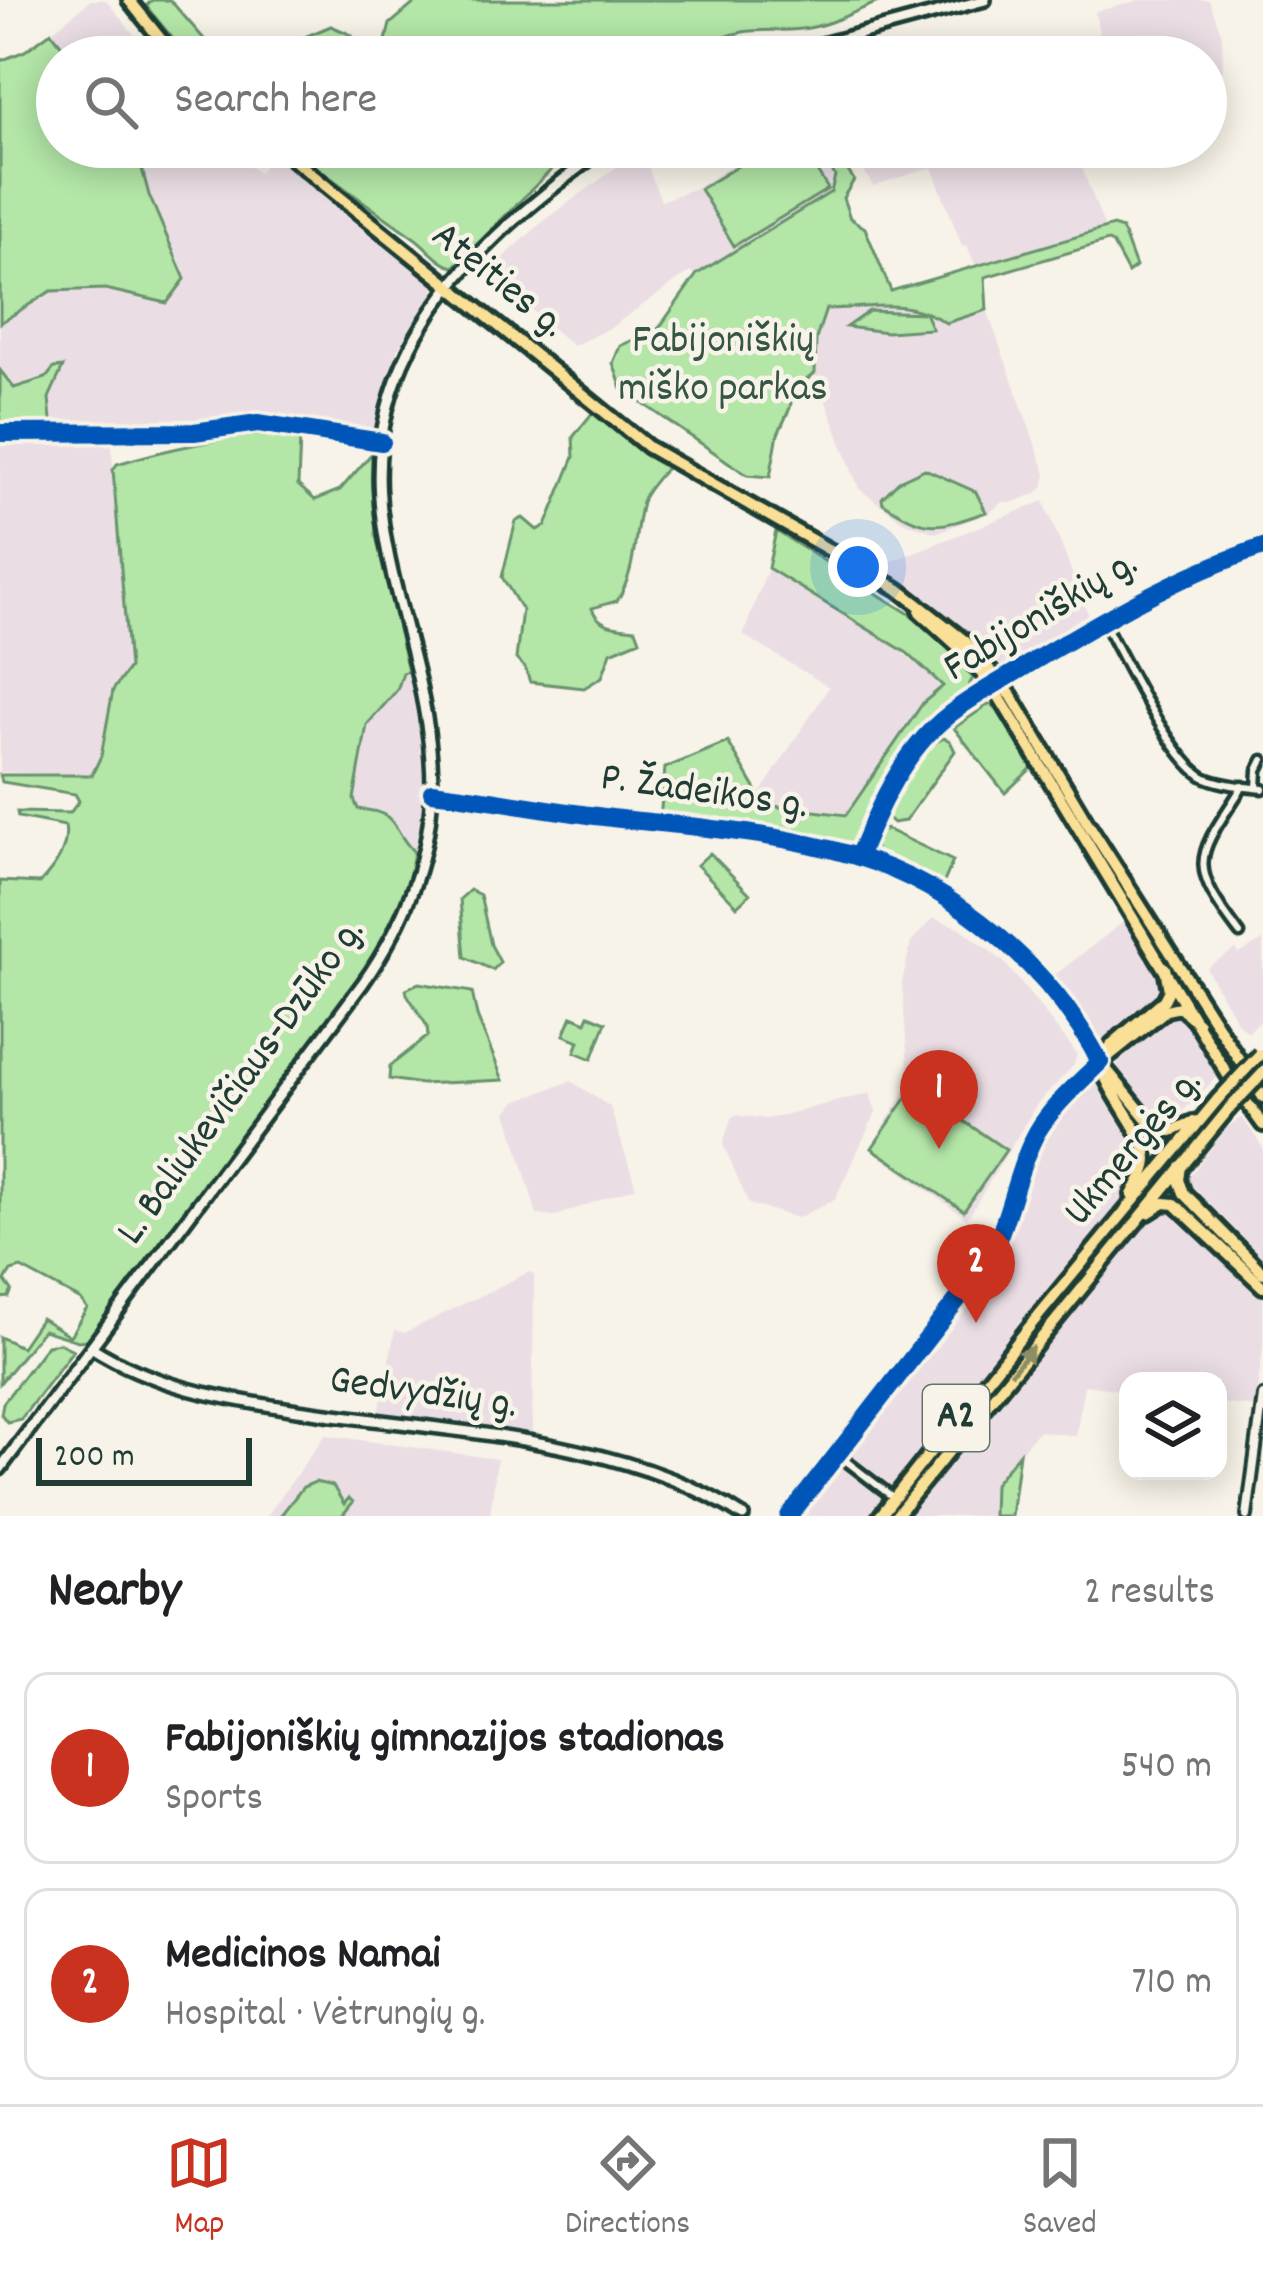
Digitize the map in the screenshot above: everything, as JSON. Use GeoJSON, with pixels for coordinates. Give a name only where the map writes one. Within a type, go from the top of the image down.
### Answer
{"type":"FeatureCollection","features":[{"type":"Feature","properties":{"kind":"main road"},"geometry":{"type":"LineString","coordinates":[[129,0],[159,36]]}},
{"type":"Feature","properties":{"kind":"main road"},"geometry":{"type":"LineString","coordinates":[[851,36],[981,0]]}},
{"type":"Feature","properties":{"kind":"main road","name":"Ateities g."},"geometry":{"type":"LineString","coordinates":[[304,168],[648,447],[898,589],[940,619],[996,683],[1263,1097]]}},
{"type":"Feature","properties":{"kind":"main road","name":"L. Baliukevičiaus-Dzūko g."},"geometry":{"type":"LineString","coordinates":[[0,1468],[376,964],[399,925],[419,873],[432,792],[424,709],[382,538],[382,442],[402,365],[450,285],[524,212],[580,168]]}},
{"type":"Feature","properties":{"kind":"main road","name":"Ateities g."},"geometry":{"type":"LineString","coordinates":[[996,683],[1259,1120]]}},
{"type":"Feature","properties":{"kind":"main road"},"geometry":{"type":"LineString","coordinates":[[1123,1214],[1145,1167],[1146,1153],[1104,1082],[1100,1062],[1112,1044],[1164,1000],[1169,990],[1165,968]]}},
{"type":"Feature","properties":{"kind":"main road"},"geometry":{"type":"LineString","coordinates":[[1100,1062],[1166,1010],[1180,1007],[1198,1023]]}},
{"type":"Feature","properties":{"kind":"main road","name":"Ukmergės g."},"geometry":{"type":"LineString","coordinates":[[880,1516],[1201,1118],[1262,1053]]}},
{"type":"Feature","properties":{"kind":"main road"},"geometry":{"type":"LineString","coordinates":[[1100,1062],[1156,1130],[1172,1131],[1201,1118]]}},
{"type":"Feature","properties":{"kind":"main road","name":"Ukmergės g."},"geometry":{"type":"LineString","coordinates":[[896,1516],[1182,1163],[1263,1073]]}},
{"type":"Feature","properties":{"kind":"main road"},"geometry":{"type":"LineString","coordinates":[[1182,1163],[1179,1180],[1184,1192],[1263,1273]]}},
{"type":"Feature","properties":{"kind":"main road"},"geometry":{"type":"LineString","coordinates":[[1131,1226],[1159,1205],[1175,1204],[1263,1287]]}},
{"type":"Feature","properties":{"kind":"main road","name":"Gedvydžių g."},"geometry":{"type":"LineString","coordinates":[[91,1348],[140,1374],[238,1402],[605,1456],[660,1473],[743,1516]]}},
{"type":"Feature","properties":{"kind":"street"},"geometry":{"type":"LineString","coordinates":[[0,433],[194,432],[258,423],[382,442]]}},
{"type":"Feature","properties":{"kind":"street","name":"Fabijoniškių g."},"geometry":{"type":"LineString","coordinates":[[858,856],[885,793],[941,721],[1102,619],[1180,578],[1263,547]]}},
{"type":"Feature","properties":{"kind":"street"},"geometry":{"type":"LineString","coordinates":[[1102,619],[1182,755],[1205,778],[1260,789],[1258,770],[1263,760]]}},
{"type":"Feature","properties":{"kind":"street"},"geometry":{"type":"LineString","coordinates":[[1240,934],[1201,867],[1208,839],[1243,786]]}},
{"type":"Feature","properties":{"kind":"street","name":"P. Žadeikos g."},"geometry":{"type":"LineString","coordinates":[[432,792],[766,837],[858,856],[920,885],[989,929],[1063,1005],[1100,1062]]}},
{"type":"Feature","properties":{"kind":"street"},"geometry":{"type":"LineString","coordinates":[[789,1516],[986,1263],[1006,1222],[1037,1133],[1100,1062]]}},
{"type":"Feature","properties":{"kind":"street"},"geometry":{"type":"LineString","coordinates":[[1247,1516],[1263,1396]]}},
{"type":"Feature","properties":{"kind":"street"},"geometry":{"type":"LineString","coordinates":[[838,1454],[894,1498]]}},
{"type":"Feature","properties":{"kind":"shaded area"},"geometry":{"type":"Polygon","coordinates":[[[91,0],[106,0],[135,36],[54,36],[51,32],[91,0]]]}},
{"type":"Feature","properties":{"kind":"shaded area"},"geometry":{"type":"Polygon","coordinates":[[[1139,0],[1209,0],[1222,36],[1100,36],[1095,12],[1139,0]]]}},
{"type":"Feature","properties":{"kind":"shaded area"},"geometry":{"type":"Polygon","coordinates":[[[142,168],[253,168],[259,173],[263,168],[293,168],[433,284],[434,294],[397,350],[374,431],[360,435],[264,419],[195,428],[52,431],[49,398],[54,368],[46,378],[14,388],[0,370],[0,323],[51,291],[105,289],[167,303],[180,262],[142,168]]]}},
{"type":"Feature","properties":{"kind":"shaded area"},"geometry":{"type":"Polygon","coordinates":[[[615,168],[648,168],[661,201],[696,188],[728,168],[831,168],[835,176],[831,192],[573,346],[497,280],[495,265],[540,224],[615,168]]]}},
{"type":"Feature","properties":{"kind":"shaded area"},"geometry":{"type":"Polygon","coordinates":[[[862,168],[929,168],[873,186],[862,168]]]}},
{"type":"Feature","properties":{"kind":"shaded area"},"geometry":{"type":"Polygon","coordinates":[[[932,168],[1082,168],[1105,228],[976,267],[967,245],[962,246],[932,168]]]}},
{"type":"Feature","properties":{"kind":"shaded area"},"geometry":{"type":"Polygon","coordinates":[[[917,307],[946,323],[987,310],[1046,474],[1043,488],[936,533],[904,522],[859,489],[815,373],[816,339],[826,309],[917,307]]]}},
{"type":"Feature","properties":{"kind":"shaded area"},"geometry":{"type":"Polygon","coordinates":[[[0,437],[111,439],[129,668],[113,691],[93,775],[0,772],[0,437]]]}},
{"type":"Feature","properties":{"kind":"shaded area"},"geometry":{"type":"Polygon","coordinates":[[[1044,501],[1090,619],[1013,669],[1001,671],[961,625],[884,569],[892,561],[1044,501]]]}},
{"type":"Feature","properties":{"kind":"shaded area"},"geometry":{"type":"Polygon","coordinates":[[[768,568],[867,626],[942,683],[846,815],[765,805],[759,795],[829,687],[743,635],[768,568]]]}},
{"type":"Feature","properties":{"kind":"shaded area"},"geometry":{"type":"Polygon","coordinates":[[[408,671],[425,766],[414,852],[382,811],[358,809],[354,799],[367,725],[408,671]]]}},
{"type":"Feature","properties":{"kind":"shaded area"},"geometry":{"type":"Polygon","coordinates":[[[933,918],[961,928],[1005,963],[1077,1054],[1074,1065],[1037,1104],[967,1219],[870,1149],[909,1084],[902,983],[911,942],[933,918]]]}},
{"type":"Feature","properties":{"kind":"shaded area"},"geometry":{"type":"Polygon","coordinates":[[[1127,919],[1166,983],[1163,997],[1103,1040],[1051,978],[1127,919]]]}},
{"type":"Feature","properties":{"kind":"shaded area"},"geometry":{"type":"Polygon","coordinates":[[[1263,940],[1263,1017],[1249,1032],[1239,1025],[1206,968],[1236,949],[1239,954],[1263,940]]]}},
{"type":"Feature","properties":{"kind":"shaded area"},"geometry":{"type":"Polygon","coordinates":[[[1178,1015],[1189,1021],[1221,1073],[1168,1126],[1146,1114],[1117,1066],[1121,1055],[1167,1018],[1178,1015]]]}},
{"type":"Feature","properties":{"kind":"shaded area"},"geometry":{"type":"Polygon","coordinates":[[[571,1081],[610,1107],[636,1187],[553,1217],[537,1215],[507,1112],[516,1101],[571,1081]]]}},
{"type":"Feature","properties":{"kind":"shaded area"},"geometry":{"type":"Polygon","coordinates":[[[1098,1084],[1140,1148],[1143,1161],[1138,1177],[872,1516],[794,1516],[995,1261],[1045,1135],[1067,1107],[1098,1084]]]}},
{"type":"Feature","properties":{"kind":"shaded area"},"geometry":{"type":"Polygon","coordinates":[[[870,1093],[876,1112],[835,1199],[798,1218],[749,1204],[723,1144],[731,1118],[767,1119],[870,1093]]]}},
{"type":"Feature","properties":{"kind":"shaded area"},"geometry":{"type":"Polygon","coordinates":[[[1242,1117],[1263,1148],[1263,1258],[1187,1180],[1226,1128],[1242,1117]]]}},
{"type":"Feature","properties":{"kind":"shaded area"},"geometry":{"type":"Polygon","coordinates":[[[1170,1207],[1263,1293],[1263,1347],[1255,1407],[1227,1404],[1227,1372],[1119,1372],[1119,1390],[1084,1385],[1076,1436],[1038,1431],[994,1484],[993,1516],[909,1516],[1097,1281],[1157,1212],[1170,1207]]]}},
{"type":"Feature","properties":{"kind":"shaded area"},"geometry":{"type":"Polygon","coordinates":[[[529,1272],[534,1275],[532,1439],[448,1423],[378,1417],[395,1330],[404,1333],[529,1272]]]}},
{"type":"Feature","properties":{"kind":"shaded area"},"geometry":{"type":"Polygon","coordinates":[[[325,1435],[497,1459],[490,1516],[267,1516],[325,1435]]]}},
{"type":"Feature","properties":{"kind":"green space"},"geometry":{"type":"Polygon","coordinates":[[[152,0],[170,0],[201,36],[171,36],[146,6],[152,0]]]}},
{"type":"Feature","properties":{"kind":"green space"},"geometry":{"type":"Polygon","coordinates":[[[418,0],[883,0],[812,27],[727,36],[387,36],[390,24],[418,0]]]}},
{"type":"Feature","properties":{"kind":"green space"},"geometry":{"type":"Polygon","coordinates":[[[331,26],[352,36],[307,36],[331,26]]]}},
{"type":"Feature","properties":{"kind":"green space"},"geometry":{"type":"Polygon","coordinates":[[[36,43],[36,168],[142,168],[185,279],[167,303],[105,289],[51,291],[0,323],[0,61],[36,43]]]}},
{"type":"Feature","properties":{"kind":"green space"},"geometry":{"type":"Polygon","coordinates":[[[318,168],[553,168],[454,267],[318,168]]]}},
{"type":"Feature","properties":{"kind":"green space"},"geometry":{"type":"Polygon","coordinates":[[[734,168],[815,168],[828,189],[734,246],[700,189],[734,168]]]}},
{"type":"Feature","properties":{"kind":"green space","name":"Fabijoniškių miško parkas"},"geometry":{"type":"Polygon","coordinates":[[[831,168],[846,168],[854,180],[843,198],[850,218],[865,228],[891,291],[1113,226],[1122,229],[1136,267],[1128,273],[1108,241],[985,277],[987,310],[946,323],[902,307],[826,309],[816,339],[815,373],[793,391],[770,477],[747,475],[622,389],[613,363],[620,346],[659,328],[697,274],[831,192],[835,176],[831,168]]]}},
{"type":"Feature","properties":{"kind":"green space"},"geometry":{"type":"Polygon","coordinates":[[[869,311],[925,313],[932,329],[887,332],[846,327],[869,311]]]}},
{"type":"Feature","properties":{"kind":"green space"},"geometry":{"type":"Polygon","coordinates":[[[63,367],[49,398],[52,431],[0,430],[0,370],[14,388],[63,367]]]}},
{"type":"Feature","properties":{"kind":"green space"},"geometry":{"type":"Polygon","coordinates":[[[593,412],[666,468],[643,499],[624,588],[617,601],[592,608],[604,623],[636,629],[640,640],[611,652],[602,677],[584,688],[530,682],[516,659],[522,610],[502,577],[516,521],[523,518],[537,530],[546,526],[574,457],[573,437],[593,412]]]}},
{"type":"Feature","properties":{"kind":"green space"},"geometry":{"type":"Polygon","coordinates":[[[275,433],[300,437],[298,485],[315,500],[340,490],[374,451],[376,536],[408,671],[367,725],[354,799],[358,809],[388,817],[414,852],[407,885],[361,975],[87,1340],[43,1330],[0,1383],[0,1337],[21,1347],[41,1318],[70,1336],[87,1308],[81,1300],[21,1268],[11,1271],[5,1281],[12,1290],[9,1297],[0,1298],[0,881],[40,883],[56,864],[65,842],[65,826],[18,817],[17,812],[70,813],[79,801],[75,794],[2,782],[0,775],[92,775],[101,756],[113,690],[129,668],[113,470],[117,464],[194,445],[275,433]]]}},
{"type":"Feature","properties":{"kind":"green space"},"geometry":{"type":"Polygon","coordinates":[[[925,469],[976,492],[986,512],[933,525],[883,503],[882,498],[899,481],[925,469]]]}},
{"type":"Feature","properties":{"kind":"green space"},"geometry":{"type":"Polygon","coordinates":[[[776,531],[929,626],[973,678],[928,720],[893,762],[857,837],[846,846],[660,818],[665,768],[728,742],[765,805],[846,815],[923,703],[943,686],[907,653],[768,568],[776,531]]]}},
{"type":"Feature","properties":{"kind":"green space"},"geometry":{"type":"Polygon","coordinates":[[[989,704],[1002,710],[1035,765],[1005,793],[954,728],[989,704]]]}},
{"type":"Feature","properties":{"kind":"green space"},"geometry":{"type":"Polygon","coordinates":[[[944,738],[955,751],[905,821],[893,823],[887,818],[888,811],[905,781],[926,751],[944,738]]]}},
{"type":"Feature","properties":{"kind":"green space"},"geometry":{"type":"Polygon","coordinates":[[[886,829],[953,861],[942,887],[875,853],[876,835],[886,829]]]}},
{"type":"Feature","properties":{"kind":"green space"},"geometry":{"type":"Polygon","coordinates":[[[710,853],[750,894],[737,906],[697,865],[710,853]]]}},
{"type":"Feature","properties":{"kind":"green space"},"geometry":{"type":"Polygon","coordinates":[[[470,890],[480,895],[491,945],[500,962],[493,970],[465,957],[460,899],[470,890]]]}},
{"type":"Feature","properties":{"kind":"green space"},"geometry":{"type":"Polygon","coordinates":[[[419,983],[472,992],[503,1080],[421,1084],[389,1079],[390,1066],[428,1036],[406,989],[419,983]]]}},
{"type":"Feature","properties":{"kind":"green space"},"geometry":{"type":"Polygon","coordinates":[[[589,1015],[606,1022],[592,1059],[575,1052],[579,1041],[564,1035],[572,1016],[586,1022],[589,1015]]]}},
{"type":"Feature","properties":{"kind":"green space"},"geometry":{"type":"Polygon","coordinates":[[[914,1087],[1006,1150],[964,1211],[872,1148],[914,1087]]]}},
{"type":"Feature","properties":{"kind":"green space"},"geometry":{"type":"Polygon","coordinates":[[[59,1343],[73,1350],[21,1419],[7,1422],[1,1414],[3,1403],[47,1345],[59,1343]]]}},
{"type":"Feature","properties":{"kind":"green space"},"geometry":{"type":"Polygon","coordinates":[[[1019,1453],[1011,1516],[993,1516],[994,1484],[1019,1453]]]}},
{"type":"Feature","properties":{"kind":"green space"},"geometry":{"type":"Polygon","coordinates":[[[315,1482],[333,1486],[344,1504],[349,1498],[353,1502],[342,1516],[280,1516],[303,1487],[315,1482]]]}},
{"type":"Feature","properties":{"kind":"cycle path"},"geometry":{"type":"LineString","coordinates":[[0,433],[194,432],[258,423],[382,442]]}},
{"type":"Feature","properties":{"kind":"cycle path"},"geometry":{"type":"LineString","coordinates":[[858,857],[904,764],[948,716],[1140,600],[1263,547]]}},
{"type":"Feature","properties":{"kind":"cycle path"},"geometry":{"type":"LineString","coordinates":[[432,792],[765,836],[825,848],[893,870],[929,888],[997,935],[1055,995],[1100,1062],[1037,1132],[986,1263],[789,1516]]}},
{"type":"Feature","properties":{"kind":"place","name":"Fabijoniškių gimnazijos stadionas"},"geometry":{"type":"Point","coordinates":[939,1149]}},
{"type":"Feature","properties":{"kind":"place","name":"Medicinos Namai"},"geometry":{"type":"Point","coordinates":[976,1323]}}]}
